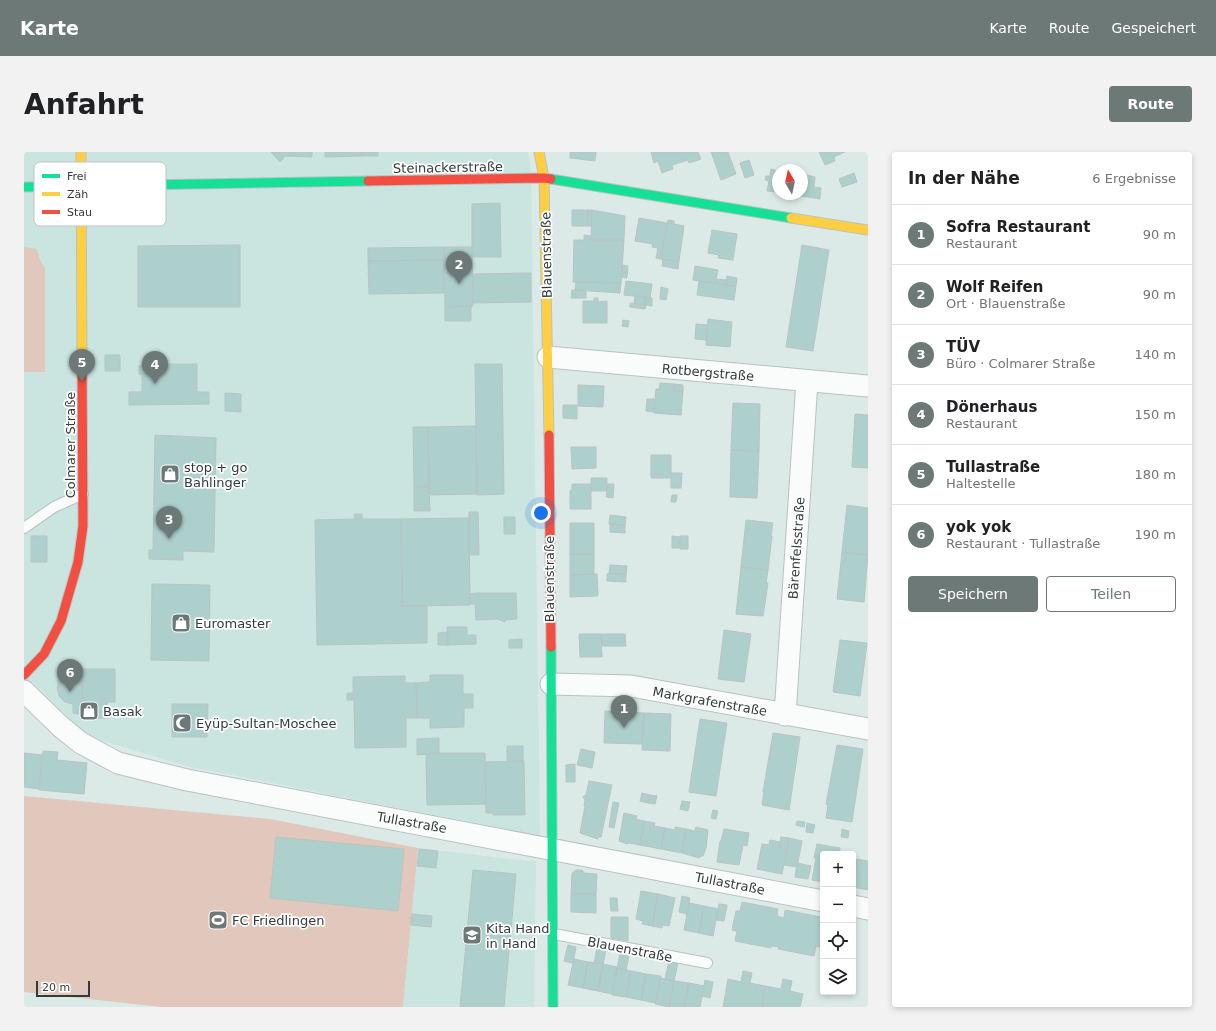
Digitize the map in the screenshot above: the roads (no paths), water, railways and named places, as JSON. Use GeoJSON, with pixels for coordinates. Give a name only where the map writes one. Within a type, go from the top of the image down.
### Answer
{"type":"FeatureCollection","features":[{"type":"Feature","properties":{"kind":"street","name":"Colmarer Straße"},"geometry":{"type":"LineString","coordinates":[[81,152],[81,162]]}},
{"type":"Feature","properties":{"kind":"street","name":"Blauenstraße"},"geometry":{"type":"LineString","coordinates":[[539,152],[544,178],[548,357],[554,934],[552,1007]]}},
{"type":"Feature","properties":{"kind":"street","name":"Steinackerstraße"},"geometry":{"type":"LineString","coordinates":[[166,185],[544,178],[868,230]]}},
{"type":"Feature","properties":{"kind":"street","name":"Steinackerstraße"},"geometry":{"type":"LineString","coordinates":[[24,187],[34,187]]}},
{"type":"Feature","properties":{"kind":"street","name":"Colmarer Straße"},"geometry":{"type":"LineString","coordinates":[[24,675],[44,654],[61,620],[70,594],[78,562],[83,526],[80,226]]}},
{"type":"Feature","properties":{"kind":"street","name":"Rotbergstraße"},"geometry":{"type":"LineString","coordinates":[[548,357],[868,386]]}},
{"type":"Feature","properties":{"kind":"street","name":"Bärenfelsstraße"},"geometry":{"type":"LineString","coordinates":[[785,715],[807,381]]}},
{"type":"Feature","properties":{"kind":"street","name":"Markgrafenstraße"},"geometry":{"type":"LineString","coordinates":[[551,684],[631,686],[868,729]]}},
{"type":"Feature","properties":{"kind":"street","name":"Tullastraße"},"geometry":{"type":"LineString","coordinates":[[24,691],[61,727],[81,743],[118,763],[187,780],[820,899]]}},
{"type":"Feature","properties":{"kind":"street"},"geometry":{"type":"LineString","coordinates":[[856,907],[868,909]]}},
{"type":"Feature","properties":{"kind":"lane"},"geometry":{"type":"LineString","coordinates":[[28,525],[54,507],[83,494]]}},
{"type":"Feature","properties":{"kind":"lane","name":"Blauenstraße"},"geometry":{"type":"LineString","coordinates":[[554,934],[706,963]]}},
{"type":"Feature","properties":{"kind":"place","name":"Wolf Reifen"},"geometry":{"type":"Point","coordinates":[459,284]}},
{"type":"Feature","properties":{"kind":"place","name":"Tullastraße"},"geometry":{"type":"Point","coordinates":[82,382]}},
{"type":"Feature","properties":{"kind":"place","name":"Dönerhaus"},"geometry":{"type":"Point","coordinates":[155,384]}},
{"type":"Feature","properties":{"kind":"place","name":"stop + go Bahlinger"},"geometry":{"type":"Point","coordinates":[170,474]}},
{"type":"Feature","properties":{"kind":"place","name":"TÜV"},"geometry":{"type":"Point","coordinates":[169,539]}},
{"type":"Feature","properties":{"kind":"place","name":"Euromaster"},"geometry":{"type":"Point","coordinates":[181,623]}},
{"type":"Feature","properties":{"kind":"place","name":"yok yok"},"geometry":{"type":"Point","coordinates":[70,692]}},
{"type":"Feature","properties":{"kind":"place","name":"Basak"},"geometry":{"type":"Point","coordinates":[89,711]}},
{"type":"Feature","properties":{"kind":"place","name":"Eyüp-Sultan-Moschee"},"geometry":{"type":"Point","coordinates":[182,723]}},
{"type":"Feature","properties":{"kind":"place","name":"Sofra Restaurant"},"geometry":{"type":"Point","coordinates":[624,728]}},
{"type":"Feature","properties":{"kind":"place","name":"FC Friedlingen"},"geometry":{"type":"Point","coordinates":[218,920]}},
{"type":"Feature","properties":{"kind":"place","name":"Kita Hand in Hand"},"geometry":{"type":"Point","coordinates":[472,935]}}]}
